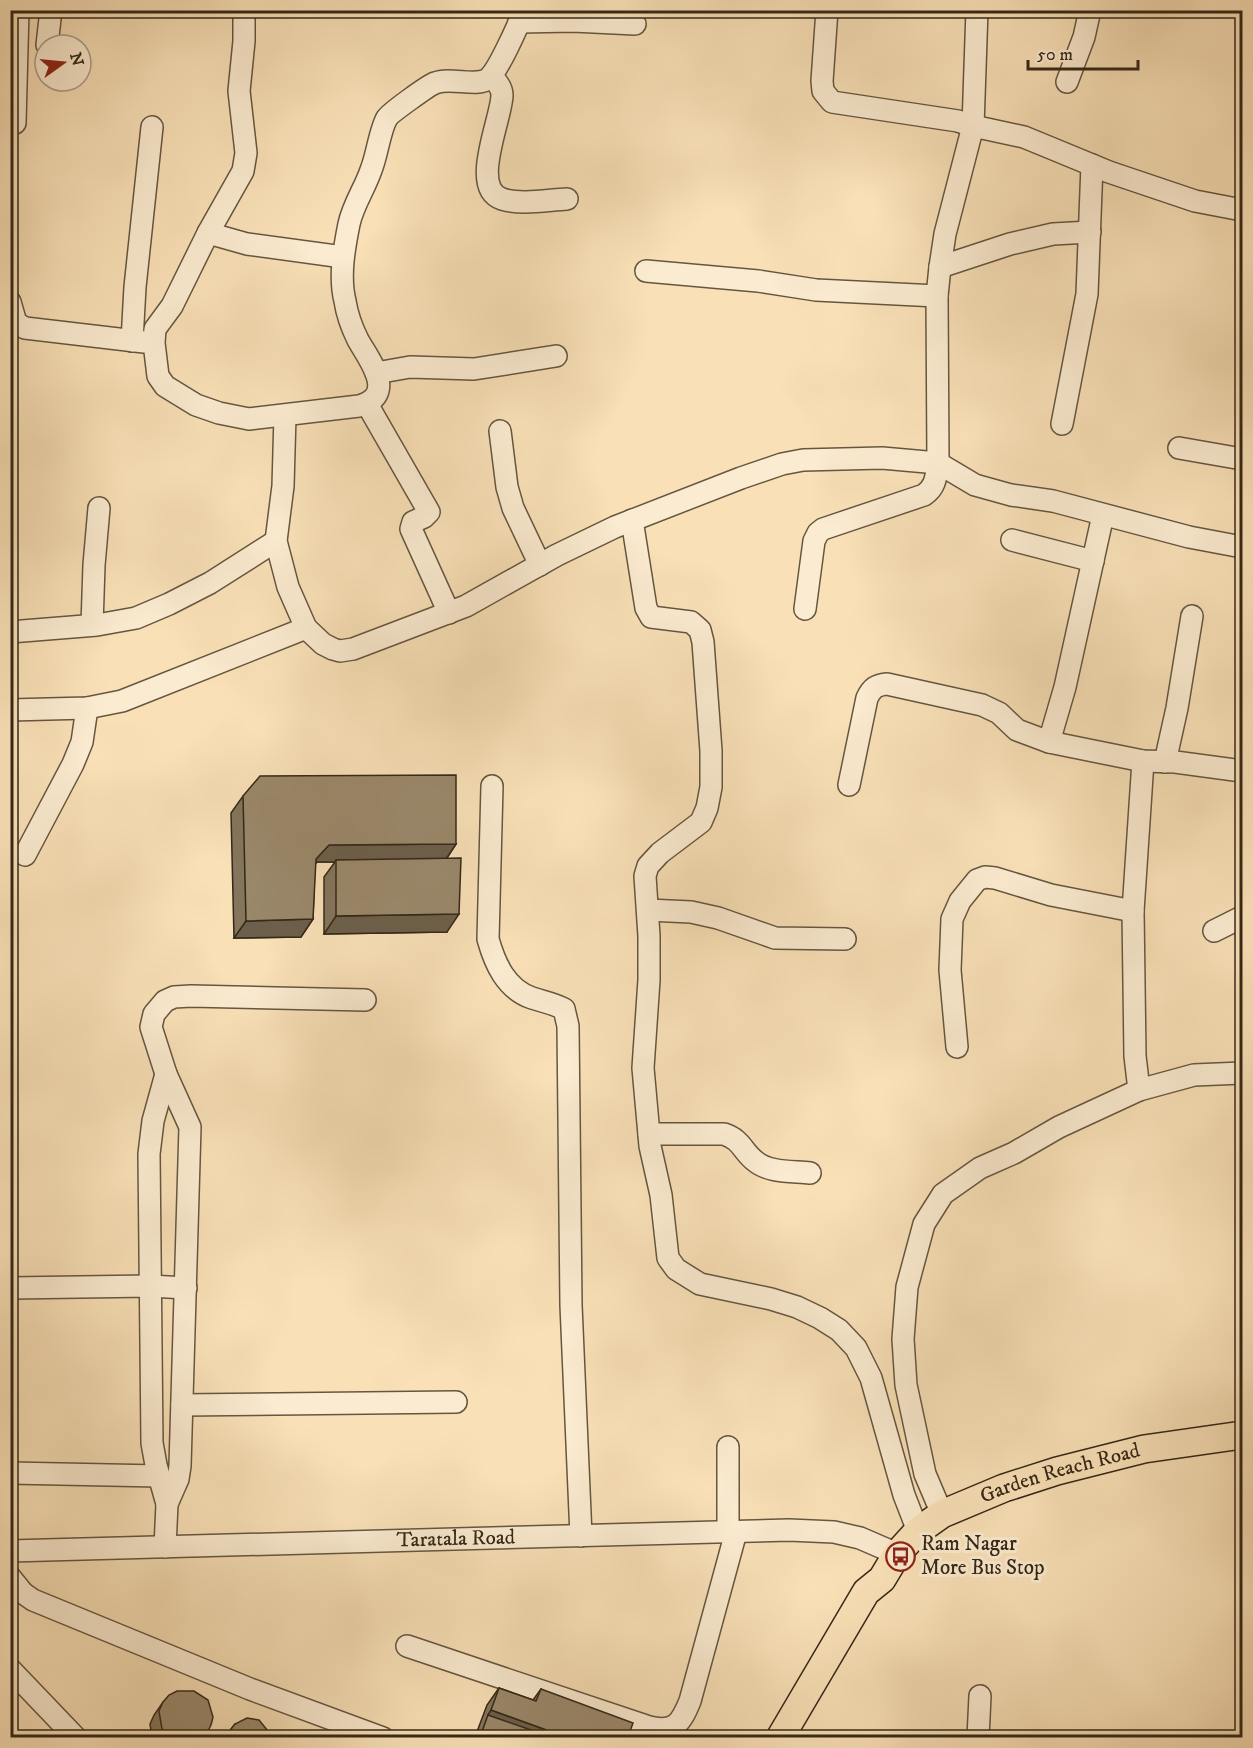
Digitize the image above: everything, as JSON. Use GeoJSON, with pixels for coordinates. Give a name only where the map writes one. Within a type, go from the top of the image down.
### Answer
{"type":"FeatureCollection","features":[{"type":"Feature","properties":{"kind":"main road","name":"Garden Reach Road"},"geometry":{"type":"LineString","coordinates":[[882,1579],[897,1554],[918,1531],[942,1514],[1004,1488],[1057,1471],[1144,1449],[1242,1435]]}},
{"type":"Feature","properties":{"kind":"main road"},"geometry":{"type":"LineString","coordinates":[[780,1737],[866,1592],[882,1579]]}},
{"type":"Feature","properties":{"kind":"main road"},"geometry":{"type":"LineString","coordinates":[[800,1737],[880,1603],[882,1579]]}},
{"type":"Feature","properties":{"kind":"street"},"geometry":{"type":"LineString","coordinates":[[15,123],[18,10]]}},
{"type":"Feature","properties":{"kind":"street"},"geometry":{"type":"LineString","coordinates":[[47,33],[51,10]]}},
{"type":"Feature","properties":{"kind":"street"},"geometry":{"type":"LineString","coordinates":[[244,10],[244,41],[239,91],[246,153],[243,171],[208,233],[172,306],[154,329],[154,343],[158,376],[165,386],[196,405],[219,413],[249,419],[367,404],[379,389],[370,356],[358,339],[344,298],[344,257],[351,215],[371,171],[387,118],[434,83],[463,80],[480,83],[491,76],[521,16],[635,24]]}},
{"type":"Feature","properties":{"kind":"street"},"geometry":{"type":"LineString","coordinates":[[826,10],[822,81],[823,91],[832,102],[958,121],[1024,137],[1092,165],[1195,201],[1242,210]]}},
{"type":"Feature","properties":{"kind":"street"},"geometry":{"type":"LineString","coordinates":[[805,609],[814,541],[818,533],[924,495],[932,490],[935,483],[938,463],[937,296],[945,234],[973,126],[977,10]]}},
{"type":"Feature","properties":{"kind":"street"},"geometry":{"type":"LineString","coordinates":[[1067,82],[1084,38],[1090,10]]}},
{"type":"Feature","properties":{"kind":"street"},"geometry":{"type":"LineString","coordinates":[[491,76],[499,84],[502,94],[490,148],[488,171],[491,192],[498,198],[509,201],[567,199]]}},
{"type":"Feature","properties":{"kind":"street"},"geometry":{"type":"LineString","coordinates":[[132,341],[136,276],[152,128]]}},
{"type":"Feature","properties":{"kind":"street"},"geometry":{"type":"LineString","coordinates":[[1062,424],[1087,294],[1092,165]]}},
{"type":"Feature","properties":{"kind":"street"},"geometry":{"type":"LineString","coordinates":[[940,267],[1010,244],[1053,234],[1090,232]]}},
{"type":"Feature","properties":{"kind":"street"},"geometry":{"type":"LineString","coordinates":[[208,233],[247,243],[344,257]]}},
{"type":"Feature","properties":{"kind":"street"},"geometry":{"type":"LineString","coordinates":[[646,271],[758,281],[816,290],[937,296]]}},
{"type":"Feature","properties":{"kind":"street"},"geometry":{"type":"LineString","coordinates":[[10,302],[16,323],[25,328],[154,343]]}},
{"type":"Feature","properties":{"kind":"street"},"geometry":{"type":"LineString","coordinates":[[376,373],[410,367],[474,369],[556,356]]}},
{"type":"Feature","properties":{"kind":"street"},"geometry":{"type":"LineString","coordinates":[[367,404],[429,512],[413,522],[411,529],[449,613]]}},
{"type":"Feature","properties":{"kind":"street"},"geometry":{"type":"LineString","coordinates":[[285,416],[283,486],[276,541],[288,587],[306,628],[323,644],[340,651],[353,649],[466,606],[557,555],[632,520],[782,464],[803,460],[882,459],[938,463],[975,485],[1011,495],[1053,501],[1189,537],[1242,547]]}},
{"type":"Feature","properties":{"kind":"street"},"geometry":{"type":"LineString","coordinates":[[500,431],[507,487],[513,508],[540,565]]}},
{"type":"Feature","properties":{"kind":"street"},"geometry":{"type":"LineString","coordinates":[[1179,448],[1242,459]]}},
{"type":"Feature","properties":{"kind":"street"},"geometry":{"type":"LineString","coordinates":[[92,625],[99,507]]}},
{"type":"Feature","properties":{"kind":"street"},"geometry":{"type":"LineString","coordinates":[[1049,742],[1065,687],[1103,515]]}},
{"type":"Feature","properties":{"kind":"street"},"geometry":{"type":"LineString","coordinates":[[632,520],[646,609],[651,617],[657,619],[691,622],[702,634],[711,751],[711,787],[707,808],[701,822],[660,853],[648,866],[645,876],[649,980],[643,1068],[649,1134],[661,1195],[668,1258],[676,1269],[700,1284],[771,1299],[797,1307],[820,1318],[839,1330],[856,1348],[871,1378],[904,1495],[918,1531]]}},
{"type":"Feature","properties":{"kind":"street"},"geometry":{"type":"LineString","coordinates":[[1012,540],[1093,561]]}},
{"type":"Feature","properties":{"kind":"street"},"geometry":{"type":"LineString","coordinates":[[10,632],[92,625],[136,618],[210,583],[276,541]]}},
{"type":"Feature","properties":{"kind":"street"},"geometry":{"type":"LineString","coordinates":[[1165,762],[1178,708],[1192,616]]}},
{"type":"Feature","properties":{"kind":"street"},"geometry":{"type":"LineString","coordinates":[[10,710],[87,708],[122,701],[306,628]]}},
{"type":"Feature","properties":{"kind":"street"},"geometry":{"type":"LineString","coordinates":[[849,786],[867,698],[872,688],[878,684],[982,705],[999,713],[1017,730],[1049,742],[1143,761],[1242,771]]}},
{"type":"Feature","properties":{"kind":"street"},"geometry":{"type":"LineString","coordinates":[[25,855],[73,764],[82,742],[87,708]]}},
{"type":"Feature","properties":{"kind":"street"},"geometry":{"type":"LineString","coordinates":[[1139,1090],[1135,1056],[1133,911],[1143,761]]}},
{"type":"Feature","properties":{"kind":"street"},"geometry":{"type":"LineString","coordinates":[[492,786],[488,939],[493,956],[502,975],[515,989],[531,998],[553,1003],[564,1009],[568,1026],[572,1305],[581,1536]]}},
{"type":"Feature","properties":{"kind":"street"},"geometry":{"type":"LineString","coordinates":[[957,1047],[950,970],[951,927],[960,901],[977,880],[985,877],[995,878],[1051,895],[1133,911]]}},
{"type":"Feature","properties":{"kind":"street"},"geometry":{"type":"LineString","coordinates":[[648,909],[691,912],[718,918],[775,938],[845,939]]}},
{"type":"Feature","properties":{"kind":"street"},"geometry":{"type":"LineString","coordinates":[[1214,931],[1242,918]]}},
{"type":"Feature","properties":{"kind":"street"},"geometry":{"type":"LineString","coordinates":[[167,1504],[178,1479],[180,1466],[190,1127],[166,1074],[151,1027],[154,1014],[159,1007],[174,997],[365,1000]]}},
{"type":"Feature","properties":{"kind":"street"},"geometry":{"type":"LineString","coordinates":[[942,1514],[925,1474],[906,1385],[903,1339],[907,1287],[924,1224],[943,1194],[980,1168],[1014,1153],[1059,1127],[1139,1090],[1194,1075],[1242,1073]]}},
{"type":"Feature","properties":{"kind":"street"},"geometry":{"type":"LineString","coordinates":[[165,1546],[167,1504],[152,1443],[149,1154],[153,1121],[166,1074]]}},
{"type":"Feature","properties":{"kind":"street"},"geometry":{"type":"LineString","coordinates":[[649,1134],[687,1132],[724,1134],[741,1143],[756,1162],[765,1167],[810,1173]]}},
{"type":"Feature","properties":{"kind":"street"},"geometry":{"type":"LineString","coordinates":[[10,1288],[150,1286],[186,1288]]}},
{"type":"Feature","properties":{"kind":"street"},"geometry":{"type":"LineString","coordinates":[[182,1405],[456,1402]]}},
{"type":"Feature","properties":{"kind":"street"},"geometry":{"type":"LineString","coordinates":[[406,1646],[649,1727],[670,1729],[678,1723],[690,1701],[732,1532],[728,1447]]}},
{"type":"Feature","properties":{"kind":"street"},"geometry":{"type":"LineString","coordinates":[[10,1473],[159,1476]]}},
{"type":"Feature","properties":{"kind":"street","name":"Taratala Road"},"geometry":{"type":"LineString","coordinates":[[10,1551],[789,1530],[834,1532],[860,1538],[897,1554]]}},
{"type":"Feature","properties":{"kind":"street"},"geometry":{"type":"LineString","coordinates":[[10,1577],[23,1593],[33,1600],[250,1689],[383,1737]]}},
{"type":"Feature","properties":{"kind":"street"},"geometry":{"type":"LineString","coordinates":[[10,1669],[76,1737]]}},
{"type":"Feature","properties":{"kind":"street"},"geometry":{"type":"LineString","coordinates":[[978,1737],[980,1696]]}},
{"type":"Feature","properties":{"kind":"building"},"geometry":{"type":"Polygon","coordinates":[[[456,775],[456,844],[329,845],[316,859],[313,919],[246,921],[243,796],[260,776],[456,775]]]}},
{"type":"Feature","properties":{"kind":"building"},"geometry":{"type":"Polygon","coordinates":[[[461,858],[459,914],[336,916],[336,860],[461,858]]]}},
{"type":"Feature","properties":{"kind":"building"},"geometry":{"type":"Polygon","coordinates":[[[499,1688],[536,1701],[541,1689],[633,1723],[628,1737],[566,1737],[491,1710],[499,1688]]]}},
{"type":"Feature","properties":{"kind":"building"},"geometry":{"type":"Polygon","coordinates":[[[177,1691],[194,1691],[208,1700],[213,1717],[207,1733],[201,1737],[171,1737],[162,1729],[159,1711],[169,1695],[177,1691]]]}},
{"type":"Feature","properties":{"kind":"building"},"geometry":{"type":"Polygon","coordinates":[[[488,1715],[551,1737],[480,1737],[488,1715]]]}},
{"type":"Feature","properties":{"kind":"building"},"geometry":{"type":"Polygon","coordinates":[[[247,1718],[259,1720],[268,1731],[269,1737],[230,1737],[231,1729],[235,1724],[247,1718]]]}},
{"type":"Feature","properties":{"kind":"place","name":"Ram Nagar More Bus Stop"},"geometry":{"type":"Point","coordinates":[900,1556]}}]}
